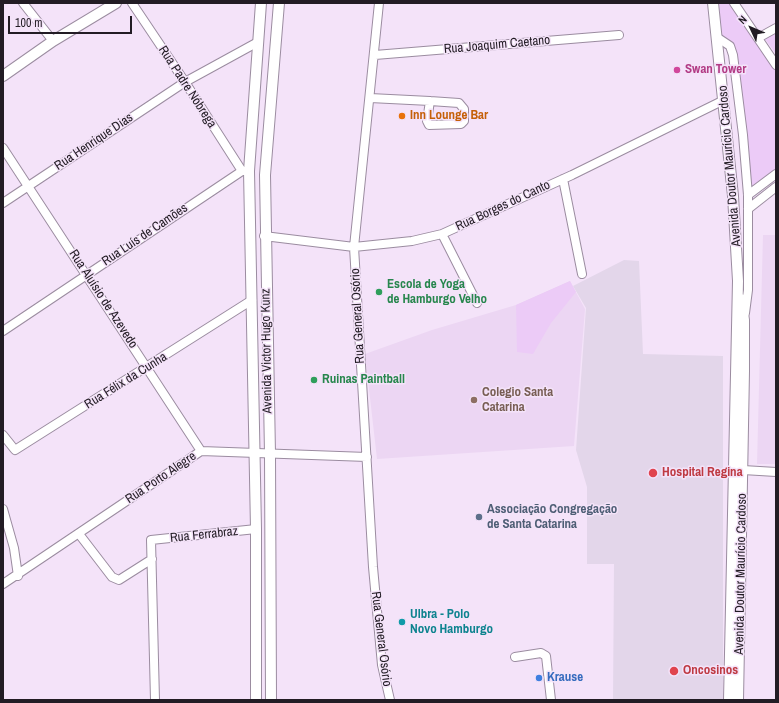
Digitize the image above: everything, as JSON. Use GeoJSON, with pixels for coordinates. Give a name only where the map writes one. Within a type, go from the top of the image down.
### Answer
{"type":"FeatureCollection","features":[{"type":"Feature","properties":{"kind":"main road"},"geometry":{"type":"LineString","coordinates":[[3,76],[53,41],[116,3]]}},
{"type":"Feature","properties":{"kind":"main road","name":"Avenida Victor Hugo Kunz"},"geometry":{"type":"LineString","coordinates":[[256,700],[256,529],[252,300],[245,171],[261,3]]}},
{"type":"Feature","properties":{"kind":"main road","name":"Avenida Victor Hugo Kunz"},"geometry":{"type":"LineString","coordinates":[[271,700],[270,454],[264,236],[264,176],[279,3]]}},
{"type":"Feature","properties":{"kind":"main road","name":"Avenida Doutor Maurício Cardoso"},"geometry":{"type":"LineString","coordinates":[[713,3],[724,100],[734,212],[738,281],[744,320],[740,371],[737,525],[731,560],[738,700]]}},
{"type":"Feature","properties":{"kind":"main road","name":"Avenida Doutor Maurício Cardoso"},"geometry":{"type":"LineString","coordinates":[[738,281],[735,320],[740,371]]}},
{"type":"Feature","properties":{"kind":"main road","name":"Avenida Doutor Maurício Cardoso"},"geometry":{"type":"LineString","coordinates":[[738,455],[743,470],[738,483]]}},
{"type":"Feature","properties":{"kind":"main road","name":"Avenida Doutor Maurício Cardoso"},"geometry":{"type":"LineString","coordinates":[[729,700],[742,560],[737,525]]}},
{"type":"Feature","properties":{"kind":"main road"},"geometry":{"type":"LineString","coordinates":[[731,560],[742,560]]}},
{"type":"Feature","properties":{"kind":"street"},"geometry":{"type":"LineString","coordinates":[[23,3],[53,41]]}},
{"type":"Feature","properties":{"kind":"street","name":"Rua Padre Nóbrega"},"geometry":{"type":"LineString","coordinates":[[132,3],[245,171]]}},
{"type":"Feature","properties":{"kind":"street","name":"Rua General Osório"},"geometry":{"type":"LineString","coordinates":[[379,3],[375,55],[354,247],[374,582],[382,665],[390,700]]}},
{"type":"Feature","properties":{"kind":"street"},"geometry":{"type":"LineString","coordinates":[[734,3],[776,65]]}},
{"type":"Feature","properties":{"kind":"street"},"geometry":{"type":"LineString","coordinates":[[758,38],[776,28]]}},
{"type":"Feature","properties":{"kind":"street","name":"Rua Joaquim Caetano"},"geometry":{"type":"LineString","coordinates":[[375,55],[618,35]]}},
{"type":"Feature","properties":{"kind":"street"},"geometry":{"type":"LineString","coordinates":[[718,38],[730,46],[733,55],[748,196],[748,290],[744,320]]}},
{"type":"Feature","properties":{"kind":"street","name":"Rua Henrique Dias"},"geometry":{"type":"LineString","coordinates":[[3,203],[185,82],[258,42]]}},
{"type":"Feature","properties":{"kind":"street"},"geometry":{"type":"LineString","coordinates":[[370,98],[430,101],[459,103],[464,109],[464,121],[461,124],[428,125],[427,121],[430,101]]}},
{"type":"Feature","properties":{"kind":"street","name":"Rua Borges do Canto"},"geometry":{"type":"LineString","coordinates":[[264,236],[354,247],[412,242],[442,234],[563,179],[724,100]]}},
{"type":"Feature","properties":{"kind":"street","name":"Rua Aluísio de Azevedo"},"geometry":{"type":"LineString","coordinates":[[3,148],[148,367],[201,451]]}},
{"type":"Feature","properties":{"kind":"street","name":"Rua Luís de Camões"},"geometry":{"type":"LineString","coordinates":[[3,332],[87,274],[245,171]]}},
{"type":"Feature","properties":{"kind":"street"},"geometry":{"type":"LineString","coordinates":[[748,196],[776,174]]}},
{"type":"Feature","properties":{"kind":"street"},"geometry":{"type":"LineString","coordinates":[[563,179],[582,274]]}},
{"type":"Feature","properties":{"kind":"street"},"geometry":{"type":"LineString","coordinates":[[748,209],[776,188]]}},
{"type":"Feature","properties":{"kind":"street"},"geometry":{"type":"LineString","coordinates":[[442,234],[476,303]]}},
{"type":"Feature","properties":{"kind":"street","name":"Rua Félix da Cunha"},"geometry":{"type":"LineString","coordinates":[[3,435],[15,450],[252,300]]}},
{"type":"Feature","properties":{"kind":"street","name":"Rua Porto Alegre"},"geometry":{"type":"LineString","coordinates":[[3,584],[18,576],[201,451],[367,457]]}},
{"type":"Feature","properties":{"kind":"street"},"geometry":{"type":"LineString","coordinates":[[743,470],[776,472]]}},
{"type":"Feature","properties":{"kind":"street"},"geometry":{"type":"LineString","coordinates":[[3,509],[14,548],[18,576]]}},
{"type":"Feature","properties":{"kind":"street","name":"Rua Ferrabraz"},"geometry":{"type":"LineString","coordinates":[[152,559],[151,540],[256,529]]}},
{"type":"Feature","properties":{"kind":"street"},"geometry":{"type":"LineString","coordinates":[[79,534],[112,577],[119,580],[152,559]]}},
{"type":"Feature","properties":{"kind":"street"},"geometry":{"type":"LineString","coordinates":[[152,559],[155,700]]}},
{"type":"Feature","properties":{"kind":"street"},"geometry":{"type":"LineString","coordinates":[[515,657],[541,653],[546,656],[551,700]]}},
{"type":"Feature","properties":{"kind":"shaded area"},"geometry":{"type":"Polygon","coordinates":[[[714,3],[732,3],[776,69],[776,171],[750,191],[735,55],[719,38],[714,3]]]}},
{"type":"Feature","properties":{"kind":"shaded area"},"geometry":{"type":"Polygon","coordinates":[[[776,33],[776,54],[765,39],[776,33]]]}},
{"type":"Feature","properties":{"kind":"shaded area"},"geometry":{"type":"Polygon","coordinates":[[[763,235],[776,235],[776,464],[757,464],[763,235]]]}},
{"type":"Feature","properties":{"kind":"shaded area","name":"Hospital Regina"},"geometry":{"type":"Polygon","coordinates":[[[624,260],[639,261],[643,354],[723,356],[723,700],[613,700],[614,564],[587,564],[587,487],[576,450],[586,308],[573,286],[624,260]]]}},
{"type":"Feature","properties":{"kind":"shaded area","name":"Colegio Santa Catarina"},"geometry":{"type":"Polygon","coordinates":[[[570,281],[585,309],[574,446],[377,459],[365,354],[432,330],[516,305],[570,281]]]}},
{"type":"Feature","properties":{"kind":"shaded area"},"geometry":{"type":"Polygon","coordinates":[[[570,281],[576,292],[551,323],[533,354],[517,352],[516,305],[570,281]]]}},
{"type":"Feature","properties":{"kind":"place","name":"Swan Tower"},"geometry":{"type":"Point","coordinates":[677,70]}},
{"type":"Feature","properties":{"kind":"place","name":"Inn Lounge Bar"},"geometry":{"type":"Point","coordinates":[402,116]}},
{"type":"Feature","properties":{"kind":"place","name":"Escola de Yoga de Hamburgo Velho"},"geometry":{"type":"Point","coordinates":[379,292]}},
{"type":"Feature","properties":{"kind":"place","name":"Ruinas Paintball"},"geometry":{"type":"Point","coordinates":[314,380]}},
{"type":"Feature","properties":{"kind":"place","name":"Colegio Santa Catarina"},"geometry":{"type":"Point","coordinates":[474,400]}},
{"type":"Feature","properties":{"kind":"place","name":"Hospital Regina"},"geometry":{"type":"Point","coordinates":[653,473]}},
{"type":"Feature","properties":{"kind":"place","name":"Associação Congregação de Santa Catarina"},"geometry":{"type":"Point","coordinates":[479,517]}},
{"type":"Feature","properties":{"kind":"place","name":"Ulbra - Polo Novo Hamburgo"},"geometry":{"type":"Point","coordinates":[402,622]}},
{"type":"Feature","properties":{"kind":"place","name":"Oncosinos"},"geometry":{"type":"Point","coordinates":[674,671]}},
{"type":"Feature","properties":{"kind":"place","name":"Krause"},"geometry":{"type":"Point","coordinates":[539,678]}}]}
